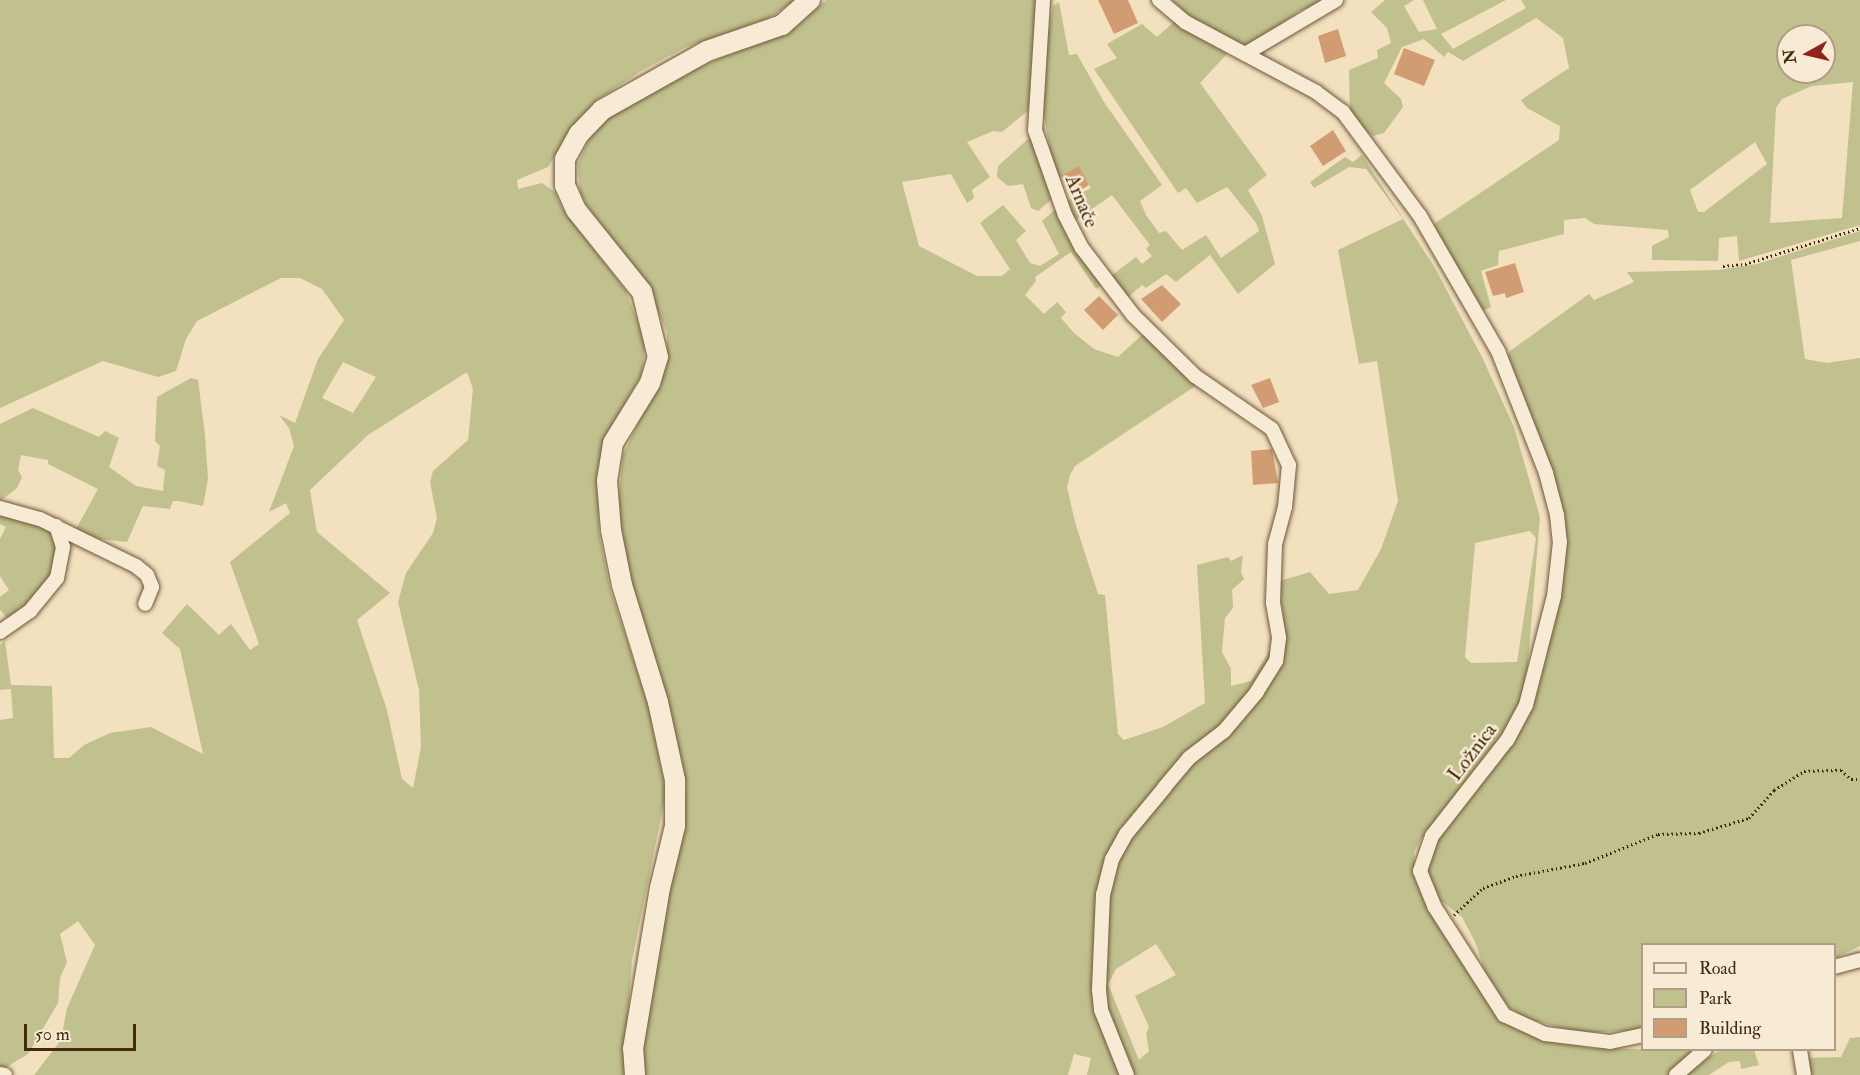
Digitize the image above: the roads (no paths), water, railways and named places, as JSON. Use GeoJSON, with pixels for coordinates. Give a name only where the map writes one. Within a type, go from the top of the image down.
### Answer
{"type":"FeatureCollection","features":[{"type":"Feature","properties":{"kind":"street"},"geometry":{"type":"LineString","coordinates":[[635,1075],[635,1038],[660,888],[675,826],[675,780],[658,702],[622,585],[611,530],[607,481],[614,443],[650,383],[658,357],[642,292],[576,210],[565,185],[565,159],[579,134],[602,110],[707,51],[782,25],[810,0]]}},
{"type":"Feature","properties":{"kind":"street","name":"Arnače"},"geometry":{"type":"LineString","coordinates":[[1043,0],[1035,130],[1065,215],[1082,248],[1108,285],[1195,376],[1272,429],[1289,465],[1285,507],[1275,545],[1273,603],[1279,638],[1276,661],[1257,692],[1224,731],[1189,758],[1126,834],[1112,860],[1103,894],[1099,990],[1104,1019],[1127,1075]]}},
{"type":"Feature","properties":{"kind":"street"},"geometry":{"type":"LineString","coordinates":[[1159,0],[1185,22],[1245,54],[1336,0]]}},
{"type":"Feature","properties":{"kind":"street","name":"Ložnica"},"geometry":{"type":"LineString","coordinates":[[1245,54],[1316,92],[1343,112],[1420,216],[1498,351],[1546,473],[1560,542],[1544,646],[1526,705],[1507,740],[1432,836],[1423,853],[1420,871],[1434,906],[1489,994],[1504,1015],[1518,1024],[1545,1034],[1610,1041],[1641,1035]]}},
{"type":"Feature","properties":{"kind":"street"},"geometry":{"type":"LineString","coordinates":[[0,508],[56,526],[98,544],[147,575],[152,587],[145,604]]}},
{"type":"Feature","properties":{"kind":"street"},"geometry":{"type":"LineString","coordinates":[[0,632],[30,611],[57,578],[63,547],[56,526]]}},
{"type":"Feature","properties":{"kind":"street"},"geometry":{"type":"LineString","coordinates":[[1836,966],[1860,960]]}},
{"type":"Feature","properties":{"kind":"street"},"geometry":{"type":"LineString","coordinates":[[1676,1075],[1704,1051]]}},
{"type":"Feature","properties":{"kind":"street"},"geometry":{"type":"LineString","coordinates":[[1800,1051],[1804,1075]]}},
{"type":"Feature","properties":{"kind":"street"},"geometry":{"type":"LineString","coordinates":[[0,1074],[5,1075]]}}]}
